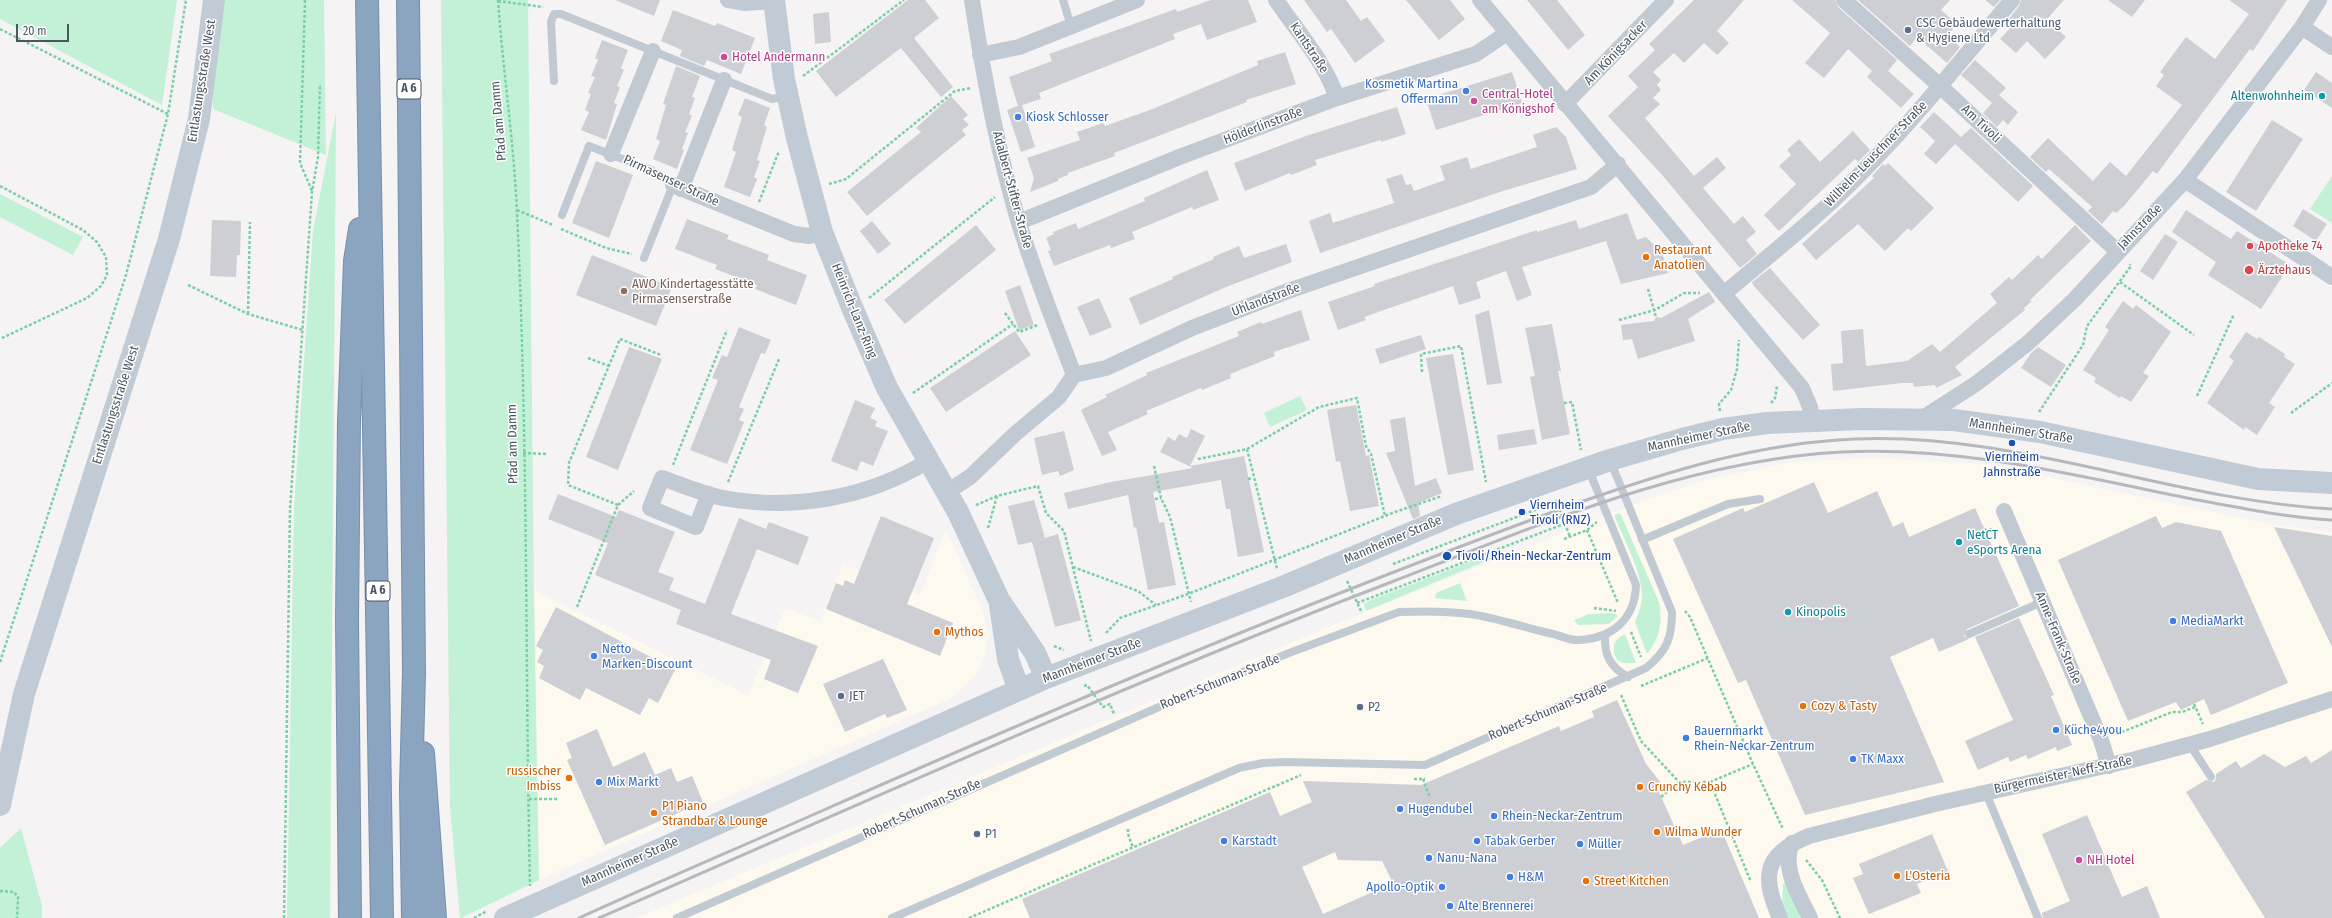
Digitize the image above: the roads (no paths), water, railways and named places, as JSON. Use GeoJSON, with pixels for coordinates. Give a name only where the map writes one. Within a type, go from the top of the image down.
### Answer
{"type":"FeatureCollection","features":[{"type":"Feature","properties":{"kind":"highway","name":"A 6"},"geometry":{"type":"LineString","coordinates":[[367,0],[369,177],[380,673],[382,918]]}},
{"type":"Feature","properties":{"kind":"highway","name":"A 6"},"geometry":{"type":"LineString","coordinates":[[408,0],[414,673],[411,788],[413,918]]}},
{"type":"Feature","properties":{"kind":"highway"},"geometry":{"type":"LineString","coordinates":[[350,918],[347,620],[349,421],[355,261],[369,177]]}},
{"type":"Feature","properties":{"kind":"highway","name":"A 6"},"geometry":{"type":"LineString","coordinates":[[414,673],[427,787],[435,918]]}},
{"type":"Feature","properties":{"kind":"main road","name":"Entlastungsstraße West"},"geometry":{"type":"LineString","coordinates":[[0,805],[24,694],[169,239],[199,119],[214,0]]}},
{"type":"Feature","properties":{"kind":"main road","name":"Heinrich-Lanz-Ring"},"geometry":{"type":"LineString","coordinates":[[774,1],[785,87],[796,138],[822,232],[850,305],[877,368],[895,404],[958,512],[999,600],[1035,653],[1046,678]]}},
{"type":"Feature","properties":{"kind":"main road","name":"Mannheimer Straße"},"geometry":{"type":"LineString","coordinates":[[505,918],[1046,678],[1248,600],[1456,514],[1549,480],[1610,460],[1723,430],[1767,423],[1923,418],[2001,426],[2040,432],[2258,480],[2332,483]]}},
{"type":"Feature","properties":{"kind":"main road","name":"Heinrich-Lanz-Ring"},"geometry":{"type":"LineString","coordinates":[[999,600],[1008,659],[1019,690]]}},
{"type":"Feature","properties":{"kind":"street"},"geometry":{"type":"LineString","coordinates":[[728,0],[744,3],[774,1]]}},
{"type":"Feature","properties":{"kind":"street","name":"Adalbert-Stifter-Straße"},"geometry":{"type":"LineString","coordinates":[[972,0],[985,85],[1018,222],[1074,375]]}},
{"type":"Feature","properties":{"kind":"street"},"geometry":{"type":"LineString","coordinates":[[980,55],[1018,47],[1137,0]]}},
{"type":"Feature","properties":{"kind":"street","name":"Kantstraße"},"geometry":{"type":"LineString","coordinates":[[1276,0],[1322,66],[1333,85],[1337,98]]}},
{"type":"Feature","properties":{"kind":"street"},"geometry":{"type":"LineString","coordinates":[[1480,0],[1565,104],[1618,164],[1802,388],[1810,407],[1812,421]]}},
{"type":"Feature","properties":{"kind":"street","name":"Am Königsacker"},"geometry":{"type":"LineString","coordinates":[[1565,104],[1666,0]]}},
{"type":"Feature","properties":{"kind":"street","name":"Am Tivoli"},"geometry":{"type":"LineString","coordinates":[[1844,0],[1940,86],[2117,251]]}},
{"type":"Feature","properties":{"kind":"street","name":"Wilhelm-Leuschner-Straße"},"geometry":{"type":"LineString","coordinates":[[1725,293],[1843,191],[1866,169],[1940,86],[2012,0]]}},
{"type":"Feature","properties":{"kind":"street","name":"Jahnstraße"},"geometry":{"type":"LineString","coordinates":[[1923,418],[1977,383],[2028,343],[2075,299],[2117,251],[2185,180],[2302,27],[2319,0]]}},
{"type":"Feature","properties":{"kind":"street"},"geometry":{"type":"LineString","coordinates":[[2302,27],[2332,47]]}},
{"type":"Feature","properties":{"kind":"street","name":"Hölderlinstraße"},"geometry":{"type":"LineString","coordinates":[[1018,222],[1182,156],[1337,98],[1476,54],[1507,33]]}},
{"type":"Feature","properties":{"kind":"street"},"geometry":{"type":"LineString","coordinates":[[611,154],[653,51]]}},
{"type":"Feature","properties":{"kind":"street"},"geometry":{"type":"LineString","coordinates":[[677,187],[724,80]]}},
{"type":"Feature","properties":{"kind":"street","name":"Uhlandstraße"},"geometry":{"type":"LineString","coordinates":[[1074,375],[1106,368],[1192,328],[1288,291],[1591,187],[1618,164]]}},
{"type":"Feature","properties":{"kind":"street"},"geometry":{"type":"LineString","coordinates":[[2185,180],[2332,277]]}},
{"type":"Feature","properties":{"kind":"street","name":"Pirmasenser Straße"},"geometry":{"type":"LineString","coordinates":[[677,187],[794,234],[809,236],[822,232]]}},
{"type":"Feature","properties":{"kind":"street"},"geometry":{"type":"LineString","coordinates":[[947,492],[970,476],[1015,434],[1059,397],[1074,375]]}},
{"type":"Feature","properties":{"kind":"street"},"geometry":{"type":"LineString","coordinates":[[715,496],[696,527],[650,508],[662,478],[715,496],[771,503],[808,501],[844,495],[898,478],[928,461]]}},
{"type":"Feature","properties":{"kind":"street","name":"Anne-Frank-Straße"},"geometry":{"type":"LineString","coordinates":[[2004,511],[2101,740],[2109,766]]}},
{"type":"Feature","properties":{"kind":"street","name":"Bürgermeister-Neff-Straße"},"geometry":{"type":"LineString","coordinates":[[1792,843],[1809,836],[1905,811],[2109,766],[2190,745],[2332,699]]}},
{"type":"Feature","properties":{"kind":"street"},"geometry":{"type":"LineString","coordinates":[[1780,918],[1771,898],[1768,877],[1773,861],[1781,850],[1792,843]]}},
{"type":"Feature","properties":{"kind":"street"},"geometry":{"type":"LineString","coordinates":[[1792,843],[1788,859],[1789,872],[1810,918]]}},
{"type":"Feature","properties":{"kind":"lane"},"geometry":{"type":"LineString","coordinates":[[1063,0],[1071,26]]}},
{"type":"Feature","properties":{"kind":"lane"},"geometry":{"type":"LineString","coordinates":[[554,81],[551,22],[554,14],[561,14],[772,99],[785,87]]}},
{"type":"Feature","properties":{"kind":"lane","name":"Pirmasenser Straße"},"geometry":{"type":"LineString","coordinates":[[562,215],[589,146],[651,170],[677,187]]}},
{"type":"Feature","properties":{"kind":"lane"},"geometry":{"type":"LineString","coordinates":[[644,258],[677,187]]}},
{"type":"Feature","properties":{"kind":"lane","name":"Robert-Schuman-Straße"},"geometry":{"type":"LineString","coordinates":[[892,918],[1240,768],[1263,763],[1425,765],[1628,678],[1658,658],[1672,632],[1672,612],[1610,460]]}},
{"type":"Feature","properties":{"kind":"lane","name":"Robert-Schuman-Straße"},"geometry":{"type":"LineString","coordinates":[[677,918],[1175,700],[1288,654],[1400,612],[1419,611],[1469,614],[1578,641],[1605,635],[1626,620],[1636,600],[1636,585],[1588,467]]}},
{"type":"Feature","properties":{"kind":"lane"},"geometry":{"type":"LineString","coordinates":[[1642,540],[1728,504],[1760,499]]}},
{"type":"Feature","properties":{"kind":"lane"},"geometry":{"type":"LineString","coordinates":[[1969,634],[2042,602]]}},
{"type":"Feature","properties":{"kind":"lane"},"geometry":{"type":"LineString","coordinates":[[1605,635],[1607,658],[1616,671],[1628,678]]}},
{"type":"Feature","properties":{"kind":"lane"},"geometry":{"type":"LineString","coordinates":[[2190,745],[2211,777]]}},
{"type":"Feature","properties":{"kind":"lane"},"geometry":{"type":"LineString","coordinates":[[1986,793],[2038,918]]}},
{"type":"Feature","properties":{"kind":"railway"},"geometry":{"type":"LineString","coordinates":[[579,918],[1019,725],[1290,613],[1466,544],[1575,504],[1678,470],[1712,461],[1783,446],[1819,442],[1855,439],[1915,440],[1975,446],[2035,456],[2212,493],[2272,503],[2332,509]]}},
{"type":"Feature","properties":{"kind":"railway"},"geometry":{"type":"LineString","coordinates":[[599,918],[995,745],[1293,620],[1558,518],[1670,482],[1727,468],[1784,458],[1842,452],[1886,451],[1929,453],[2016,464],[2241,508],[2295,517],[2332,520]]}},
{"type":"Feature","properties":{"kind":"place","name":"CSC Gebäudewerterhaltung & Hygiene Ltd"},"geometry":{"type":"Point","coordinates":[1908,30]}},
{"type":"Feature","properties":{"kind":"place","name":"Hotel Andermann"},"geometry":{"type":"Point","coordinates":[724,57]}},
{"type":"Feature","properties":{"kind":"place","name":"Kosmetik Martina Offermann"},"geometry":{"type":"Point","coordinates":[1466,91]}},
{"type":"Feature","properties":{"kind":"place","name":"Altenwohnheim"},"geometry":{"type":"Point","coordinates":[2322,96]}},
{"type":"Feature","properties":{"kind":"place","name":"Central-Hotel am Königshof"},"geometry":{"type":"Point","coordinates":[1474,101]}},
{"type":"Feature","properties":{"kind":"place","name":"Kiosk Schlosser"},"geometry":{"type":"Point","coordinates":[1018,117]}},
{"type":"Feature","properties":{"kind":"place","name":"Apotheke 74"},"geometry":{"type":"Point","coordinates":[2250,246]}},
{"type":"Feature","properties":{"kind":"place","name":"Restaurant Anatolien"},"geometry":{"type":"Point","coordinates":[1646,257]}},
{"type":"Feature","properties":{"kind":"place","name":"Ärztehaus"},"geometry":{"type":"Point","coordinates":[2249,270]}},
{"type":"Feature","properties":{"kind":"place","name":"AWO Kindertagesstätte Pirmasenserstraße"},"geometry":{"type":"Point","coordinates":[624,291]}},
{"type":"Feature","properties":{"kind":"place","name":"Viernheim Jahnstraße"},"geometry":{"type":"Point","coordinates":[2012,443]}},
{"type":"Feature","properties":{"kind":"place","name":"Viernheim Tivoli (RNZ)"},"geometry":{"type":"Point","coordinates":[1522,512]}},
{"type":"Feature","properties":{"kind":"place","name":"NetCT eSports Arena"},"geometry":{"type":"Point","coordinates":[1959,542]}},
{"type":"Feature","properties":{"kind":"place","name":"Tivoli/Rhein-Neckar-Zentrum"},"geometry":{"type":"Point","coordinates":[1447,556]}},
{"type":"Feature","properties":{"kind":"place","name":"Kinopolis"},"geometry":{"type":"Point","coordinates":[1788,612]}},
{"type":"Feature","properties":{"kind":"place","name":"MediaMarkt"},"geometry":{"type":"Point","coordinates":[2173,621]}},
{"type":"Feature","properties":{"kind":"place","name":"Mythos"},"geometry":{"type":"Point","coordinates":[937,632]}},
{"type":"Feature","properties":{"kind":"place","name":"Netto Marken-Discount"},"geometry":{"type":"Point","coordinates":[594,656]}},
{"type":"Feature","properties":{"kind":"place","name":"JET"},"geometry":{"type":"Point","coordinates":[841,696]}},
{"type":"Feature","properties":{"kind":"place","name":"Cozy & Tasty"},"geometry":{"type":"Point","coordinates":[1803,706]}},
{"type":"Feature","properties":{"kind":"place","name":"P2"},"geometry":{"type":"Point","coordinates":[1360,707]}},
{"type":"Feature","properties":{"kind":"place","name":"Küche4you"},"geometry":{"type":"Point","coordinates":[2056,730]}},
{"type":"Feature","properties":{"kind":"place","name":"Bauernmarkt Rhein-Neckar-Zentrum"},"geometry":{"type":"Point","coordinates":[1686,738]}},
{"type":"Feature","properties":{"kind":"place","name":"TK Maxx"},"geometry":{"type":"Point","coordinates":[1853,759]}},
{"type":"Feature","properties":{"kind":"place","name":"russischer Imbiss"},"geometry":{"type":"Point","coordinates":[569,778]}},
{"type":"Feature","properties":{"kind":"place","name":"Mix Markt"},"geometry":{"type":"Point","coordinates":[599,782]}},
{"type":"Feature","properties":{"kind":"place","name":"Crunchy Kebab"},"geometry":{"type":"Point","coordinates":[1640,787]}},
{"type":"Feature","properties":{"kind":"place","name":"Hugendubel"},"geometry":{"type":"Point","coordinates":[1400,809]}},
{"type":"Feature","properties":{"kind":"place","name":"P1 Piano Strandbar & Lounge"},"geometry":{"type":"Point","coordinates":[654,813]}},
{"type":"Feature","properties":{"kind":"place","name":"Rhein-Neckar-Zentrum"},"geometry":{"type":"Point","coordinates":[1494,816]}},
{"type":"Feature","properties":{"kind":"place","name":"Wilma Wunder"},"geometry":{"type":"Point","coordinates":[1657,832]}},
{"type":"Feature","properties":{"kind":"place","name":"P1"},"geometry":{"type":"Point","coordinates":[977,834]}},
{"type":"Feature","properties":{"kind":"place","name":"Karstadt"},"geometry":{"type":"Point","coordinates":[1224,841]}},
{"type":"Feature","properties":{"kind":"place","name":"Tabak Gerber"},"geometry":{"type":"Point","coordinates":[1477,841]}},
{"type":"Feature","properties":{"kind":"place","name":"Müller"},"geometry":{"type":"Point","coordinates":[1580,844]}},
{"type":"Feature","properties":{"kind":"place","name":"Nanu-Nana"},"geometry":{"type":"Point","coordinates":[1429,858]}},
{"type":"Feature","properties":{"kind":"place","name":"NH Hotel"},"geometry":{"type":"Point","coordinates":[2079,860]}},
{"type":"Feature","properties":{"kind":"place","name":"L'Osteria"},"geometry":{"type":"Point","coordinates":[1897,876]}},
{"type":"Feature","properties":{"kind":"place","name":"H&M"},"geometry":{"type":"Point","coordinates":[1510,877]}},
{"type":"Feature","properties":{"kind":"place","name":"Street Kitchen"},"geometry":{"type":"Point","coordinates":[1586,881]}},
{"type":"Feature","properties":{"kind":"place","name":"Apollo-Optik"},"geometry":{"type":"Point","coordinates":[1442,887]}},
{"type":"Feature","properties":{"kind":"place","name":"Alte Brennerei"},"geometry":{"type":"Point","coordinates":[1450,906]}}]}
